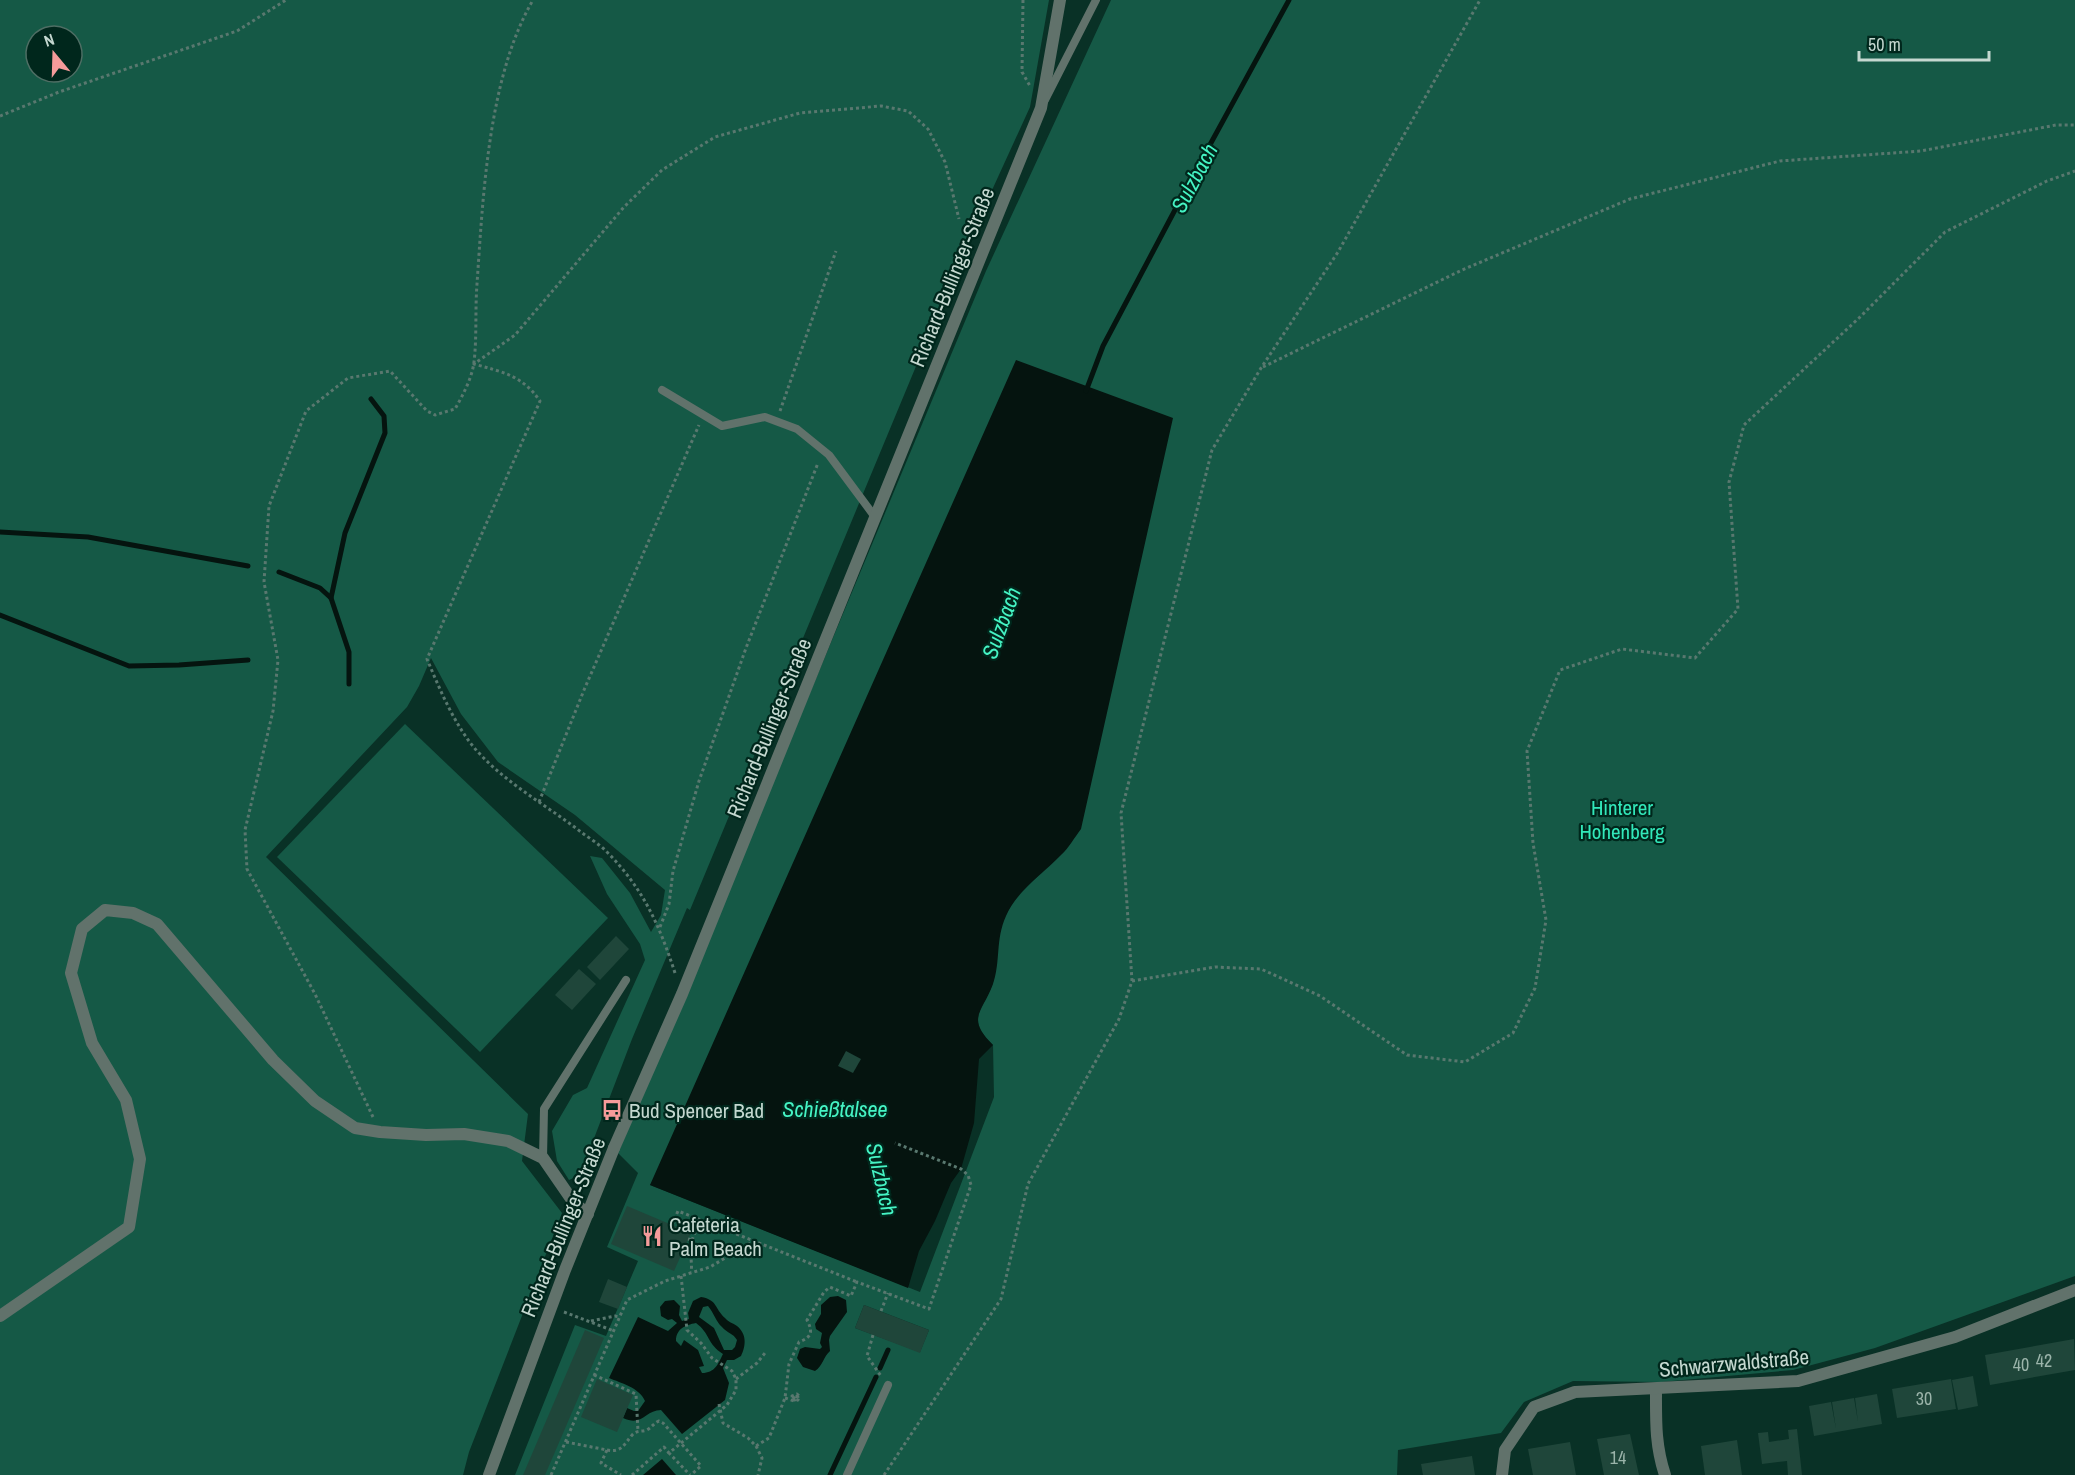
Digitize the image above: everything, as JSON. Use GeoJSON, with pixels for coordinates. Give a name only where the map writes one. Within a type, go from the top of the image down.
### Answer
{"type":"FeatureCollection","features":[{"type":"Feature","properties":{"kind":"street"},"geometry":{"type":"LineString","coordinates":[[1041,108],[1060,0]]}},
{"type":"Feature","properties":{"kind":"street","name":"Richard-Bullinger-Straße"},"geometry":{"type":"LineString","coordinates":[[489,1475],[551,1307],[614,1148],[682,994],[1041,108]]}},
{"type":"Feature","properties":{"kind":"street"},"geometry":{"type":"LineString","coordinates":[[0,1316],[129,1227],[140,1159],[126,1100],[92,1043],[71,973],[82,929],[105,910],[133,913],[157,924],[273,1060],[315,1101],[355,1128],[426,1135],[464,1134],[508,1141],[543,1158],[574,1203],[588,1214]]}},
{"type":"Feature","properties":{"kind":"street","name":"Schwarzwaldstraße"},"geometry":{"type":"LineString","coordinates":[[1502,1475],[1505,1450],[1534,1407],[1575,1392],[1798,1381],[1955,1337],[2075,1290]]}},
{"type":"Feature","properties":{"kind":"street"},"geometry":{"type":"LineString","coordinates":[[1656,1389],[1656,1437],[1658,1454],[1665,1475]]}},
{"type":"Feature","properties":{"kind":"lane","name":"Richard-Bullinger-Straße"},"geometry":{"type":"LineString","coordinates":[[1041,108],[1096,0]]}},
{"type":"Feature","properties":{"kind":"lane"},"geometry":{"type":"LineString","coordinates":[[662,390],[722,426],[765,417],[797,429],[829,455],[875,517]]}},
{"type":"Feature","properties":{"kind":"lane"},"geometry":{"type":"LineString","coordinates":[[543,1158],[544,1109],[626,980]]}},
{"type":"Feature","properties":{"kind":"lane"},"geometry":{"type":"LineString","coordinates":[[847,1475],[888,1385]]}},
{"type":"Feature","properties":{"kind":"path"},"geometry":{"type":"LineString","coordinates":[[0,116],[59,92],[237,31],[286,0]]}},
{"type":"Feature","properties":{"kind":"path"},"geometry":{"type":"LineString","coordinates":[[380,1132],[315,994],[247,869],[245,830],[273,711],[278,660],[264,582],[269,506],[306,411],[348,378],[390,371],[427,411],[435,415],[455,409],[463,394],[474,364],[476,290],[483,194],[498,100],[521,20],[532,0]]}},
{"type":"Feature","properties":{"kind":"path"},"geometry":{"type":"LineString","coordinates":[[1023,0],[1022,72],[1041,108]]}},
{"type":"Feature","properties":{"kind":"path"},"geometry":{"type":"LineString","coordinates":[[884,1475],[1001,1299],[1028,1184],[1119,1019],[1132,981],[1121,813],[1212,450],[1261,368],[1338,252],[1480,0]]}},
{"type":"Feature","properties":{"kind":"path"},"geometry":{"type":"LineString","coordinates":[[474,364],[514,334],[624,207],[662,170],[715,137],[800,113],[881,105],[908,111],[928,129],[945,162],[959,219]]}},
{"type":"Feature","properties":{"kind":"path"},"geometry":{"type":"LineString","coordinates":[[1261,368],[1462,270],[1630,199],[1780,161],[1921,151],[2056,125],[2075,125]]}},
{"type":"Feature","properties":{"kind":"path"},"geometry":{"type":"LineString","coordinates":[[1132,981],[1215,967],[1261,969],[1320,996],[1407,1055],[1465,1062],[1513,1033],[1535,988],[1546,920],[1533,843],[1527,751],[1560,670],[1622,649],[1695,658],[1738,609],[1729,482],[1744,425],[1859,318],[1945,232],[2047,181],[2075,171]]}},
{"type":"Feature","properties":{"kind":"path"},"geometry":{"type":"LineString","coordinates":[[776,422],[836,251]]}},
{"type":"Feature","properties":{"kind":"path"},"geometry":{"type":"LineString","coordinates":[[474,364],[507,373],[530,387],[540,401],[427,659],[444,701],[475,749],[505,779],[605,850],[640,891],[660,929],[682,994]]}},
{"type":"Feature","properties":{"kind":"path"},"geometry":{"type":"LineString","coordinates":[[539,802],[584,690],[704,415]]}},
{"type":"Feature","properties":{"kind":"path"},"geometry":{"type":"LineString","coordinates":[[660,929],[669,904],[674,871],[699,781],[746,648],[823,450]]}},
{"type":"Feature","properties":{"kind":"path"},"geometry":{"type":"LineString","coordinates":[[672,1225],[678,1211],[929,1309],[971,1185],[968,1175],[961,1169],[895,1143]]}},
{"type":"Feature","properties":{"kind":"path"},"geometry":{"type":"LineString","coordinates":[[691,1272],[693,1263],[690,1240],[700,1220]]}},
{"type":"Feature","properties":{"kind":"path"},"geometry":{"type":"LineString","coordinates":[[551,1475],[587,1398],[594,1375],[627,1300],[665,1281],[711,1267],[754,1241]]}},
{"type":"Feature","properties":{"kind":"path"},"geometry":{"type":"LineString","coordinates":[[669,1453],[721,1410],[732,1399],[736,1390],[736,1379],[728,1366],[712,1358],[687,1330],[681,1275]]}},
{"type":"Feature","properties":{"kind":"path"},"geometry":{"type":"LineString","coordinates":[[756,1446],[769,1438],[785,1398],[789,1364],[799,1342],[811,1335],[812,1331],[807,1320],[824,1292],[830,1287],[851,1296],[857,1282]]}},
{"type":"Feature","properties":{"kind":"path"},"geometry":{"type":"LineString","coordinates":[[881,1311],[888,1293]]}},
{"type":"Feature","properties":{"kind":"path"},"geometry":{"type":"LineString","coordinates":[[551,1307],[614,1331]]}},
{"type":"Feature","properties":{"kind":"path"},"geometry":{"type":"LineString","coordinates":[[589,1322],[619,1317]]}},
{"type":"Feature","properties":{"kind":"path"},"geometry":{"type":"LineString","coordinates":[[873,1335],[867,1356],[888,1385]]}},
{"type":"Feature","properties":{"kind":"path"},"geometry":{"type":"LineString","coordinates":[[736,1379],[757,1364],[765,1353]]}},
{"type":"Feature","properties":{"kind":"path"},"geometry":{"type":"LineString","coordinates":[[565,1442],[615,1452],[623,1448],[638,1431],[636,1394],[594,1375]]}},
{"type":"Feature","properties":{"kind":"path"},"geometry":{"type":"LineString","coordinates":[[785,1398],[796,1401],[799,1396],[797,1394],[792,1396],[793,1400],[798,1396],[793,1396],[795,1398]]}},
{"type":"Feature","properties":{"kind":"path"},"geometry":{"type":"LineString","coordinates":[[719,1404],[723,1423],[741,1433],[756,1446],[762,1458],[758,1475]]}},
{"type":"Feature","properties":{"kind":"path"},"geometry":{"type":"LineString","coordinates":[[632,1475],[664,1447],[690,1475],[702,1466],[663,1423],[659,1421],[645,1431],[638,1431]]}},
{"type":"Feature","properties":{"kind":"path"},"geometry":{"type":"LineString","coordinates":[[607,1450],[601,1463],[621,1475]]}},
{"type":"Feature","properties":{"kind":"green space"},"geometry":{"type":"Polygon","coordinates":[[[0,0],[1049,0],[1030,107],[961,258],[690,910],[687,908],[632,1039],[580,1175],[569,1180],[557,1161],[552,1131],[573,1095],[587,1088],[645,960],[640,944],[607,894],[590,856],[602,858],[630,893],[651,932],[661,915],[665,890],[575,815],[498,762],[461,714],[431,658],[407,707],[266,857],[528,1114],[522,1161],[562,1213],[469,1452],[463,1475],[0,1475],[0,0]]]}},
{"type":"Feature","properties":{"kind":"green space","name":"Hinterer Hohenberg"},"geometry":{"type":"Polygon","coordinates":[[[1111,0],[2075,0],[2075,1276],[1875,1348],[1793,1370],[1661,1382],[1573,1381],[1524,1402],[1501,1433],[1398,1450],[1397,1475],[515,1475],[575,1325],[606,1336],[638,1261],[607,1247],[638,1173],[618,1153],[986,271],[1111,0]],[[1045,870],[650,1185],[920,1292],[994,1097],[993,1045],[979,1027],[978,1019],[994,979],[999,933],[1011,906],[1045,870]],[[864,1305],[855,1328],[920,1352],[929,1330],[864,1305]]]}},
{"type":"Feature","properties":{"kind":"green space"},"geometry":{"type":"Polygon","coordinates":[[[405,724],[608,918],[480,1052],[277,857],[405,724]]]}},
{"type":"Feature","properties":{"kind":"water","name":"Schießtalsee"},"geometry":{"type":"Polygon","coordinates":[[[1016,360],[1173,418],[1081,829],[1064,852],[1023,891],[1006,916],[1000,934],[993,984],[978,1021],[985,1036],[993,1045],[979,1059],[974,1123],[961,1169],[951,1183],[919,1251],[908,1288],[650,1185],[1016,360]]]}},
{"type":"Feature","properties":{"kind":"water"},"geometry":{"type":"Polygon","coordinates":[[[838,1296],[846,1300],[847,1312],[830,1336],[830,1351],[815,1371],[803,1367],[797,1358],[800,1349],[805,1347],[820,1349],[822,1347],[820,1343],[822,1333],[816,1329],[815,1324],[821,1314],[821,1305],[830,1297],[838,1296]]]}},
{"type":"Feature","properties":{"kind":"water"},"geometry":{"type":"Polygon","coordinates":[[[701,1297],[713,1302],[726,1319],[737,1326],[744,1336],[745,1344],[741,1356],[734,1360],[727,1360],[723,1368],[729,1383],[725,1400],[682,1434],[661,1410],[635,1421],[623,1418],[627,1408],[638,1411],[645,1401],[635,1389],[609,1378],[638,1317],[668,1331],[677,1323],[661,1316],[660,1307],[665,1301],[674,1300],[680,1306],[679,1315],[682,1321],[689,1319],[688,1313],[693,1301],[701,1297]],[[708,1306],[703,1307],[699,1317],[714,1328],[724,1350],[732,1350],[737,1340],[720,1325],[708,1306]],[[696,1323],[682,1328],[676,1341],[681,1346],[684,1340],[698,1350],[704,1366],[699,1367],[702,1373],[706,1373],[716,1367],[723,1354],[696,1323]]]}},
{"type":"Feature","properties":{"kind":"water"},"geometry":{"type":"Polygon","coordinates":[[[662,1459],[676,1475],[643,1475],[662,1459]]]}},
{"type":"Feature","properties":{"kind":"building"},"geometry":{"type":"Polygon","coordinates":[[[616,936],[629,949],[600,980],[587,967],[616,936]]]}},
{"type":"Feature","properties":{"kind":"building"},"geometry":{"type":"Polygon","coordinates":[[[579,969],[596,984],[572,1010],[555,995],[579,969]]]}},
{"type":"Feature","properties":{"kind":"building"},"geometry":{"type":"Polygon","coordinates":[[[846,1051],[861,1059],[853,1073],[838,1066],[846,1051]]]}},
{"type":"Feature","properties":{"kind":"building","name":"Cafeteria Palm Beach"},"geometry":{"type":"Polygon","coordinates":[[[627,1206],[691,1233],[674,1271],[611,1244],[627,1206]]]}},
{"type":"Feature","properties":{"kind":"building"},"geometry":{"type":"Polygon","coordinates":[[[608,1279],[627,1287],[618,1309],[599,1302],[608,1279]]]}},
{"type":"Feature","properties":{"kind":"building"},"geometry":{"type":"Polygon","coordinates":[[[864,1305],[929,1330],[920,1353],[855,1328],[864,1305]]]}},
{"type":"Feature","properties":{"kind":"building"},"geometry":{"type":"Polygon","coordinates":[[[585,1330],[604,1338],[545,1475],[523,1475],[585,1330]]]}},
{"type":"Feature","properties":{"kind":"building"},"geometry":{"type":"Polygon","coordinates":[[[2074,1339],[2075,1370],[1990,1385],[1985,1355],[2074,1339]]]}},
{"type":"Feature","properties":{"kind":"building"},"geometry":{"type":"Polygon","coordinates":[[[1973,1376],[1978,1406],[1958,1410],[1952,1380],[1973,1376]]]}},
{"type":"Feature","properties":{"kind":"building"},"geometry":{"type":"Polygon","coordinates":[[[597,1379],[633,1395],[617,1432],[581,1417],[597,1379]]]}},
{"type":"Feature","properties":{"kind":"building"},"geometry":{"type":"Polygon","coordinates":[[[1951,1379],[1956,1409],[1897,1418],[1892,1389],[1951,1379]]]}},
{"type":"Feature","properties":{"kind":"building"},"geometry":{"type":"Polygon","coordinates":[[[1877,1394],[1882,1424],[1814,1436],[1809,1406],[1831,1402],[1836,1429],[1832,1402],[1854,1398],[1858,1422],[1855,1398],[1877,1394]]]}},
{"type":"Feature","properties":{"kind":"building"},"geometry":{"type":"Polygon","coordinates":[[[1797,1429],[1802,1475],[1788,1475],[1787,1461],[1762,1464],[1758,1433],[1768,1432],[1769,1442],[1789,1439],[1788,1430],[1797,1429]]]}},
{"type":"Feature","properties":{"kind":"building"},"geometry":{"type":"Polygon","coordinates":[[[1630,1434],[1639,1475],[1604,1475],[1597,1439],[1630,1434]]]}},
{"type":"Feature","properties":{"kind":"building"},"geometry":{"type":"Polygon","coordinates":[[[1737,1440],[1742,1475],[1705,1475],[1701,1446],[1737,1440]]]}},
{"type":"Feature","properties":{"kind":"building"},"geometry":{"type":"Polygon","coordinates":[[[1570,1442],[1576,1475],[1533,1475],[1528,1449],[1570,1442]]]}},
{"type":"Feature","properties":{"kind":"building"},"geometry":{"type":"Polygon","coordinates":[[[1472,1456],[1475,1475],[1423,1475],[1421,1464],[1472,1456]]]}},
{"type":"Feature","properties":{"kind":"waterway","name":"Sulzbach"},"geometry":{"type":"LineString","coordinates":[[1086,391],[1103,346],[1289,0]]}},
{"type":"Feature","properties":{"kind":"waterway"},"geometry":{"type":"LineString","coordinates":[[331,598],[345,533],[385,433],[384,416],[371,399]]}},
{"type":"Feature","properties":{"kind":"waterway"},"geometry":{"type":"LineString","coordinates":[[0,532],[88,537],[248,566]]}},
{"type":"Feature","properties":{"kind":"waterway"},"geometry":{"type":"LineString","coordinates":[[279,572],[320,588],[331,598],[349,652],[349,684]]}},
{"type":"Feature","properties":{"kind":"waterway"},"geometry":{"type":"LineString","coordinates":[[0,615],[129,666],[248,660]]}},
{"type":"Feature","properties":{"kind":"waterway","name":"Sulzbach"},"geometry":{"type":"LineString","coordinates":[[880,1368],[888,1350]]}},
{"type":"Feature","properties":{"kind":"waterway","name":"Sulzbach"},"geometry":{"type":"LineString","coordinates":[[830,1475],[876,1377]]}},
{"type":"Feature","properties":{"kind":"place","name":"Bud Spencer Bad"},"geometry":{"type":"Point","coordinates":[612,1110]}},
{"type":"Feature","properties":{"kind":"place","name":"Cafeteria Palm Beach"},"geometry":{"type":"Point","coordinates":[652,1236]}}]}
